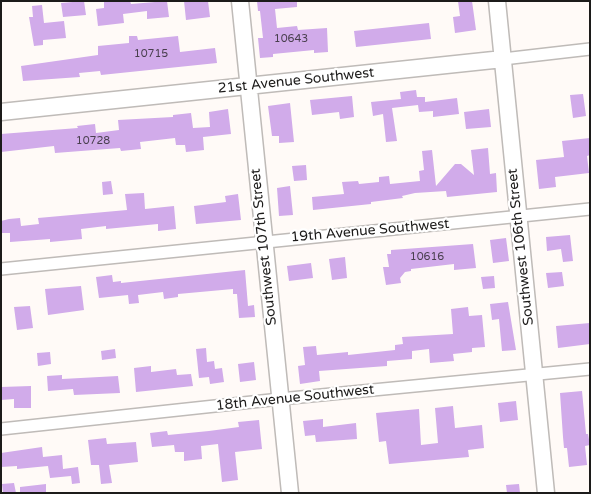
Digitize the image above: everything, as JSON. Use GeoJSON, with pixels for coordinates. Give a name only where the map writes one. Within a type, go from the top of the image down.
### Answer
{"type":"FeatureCollection","features":[{"type":"Feature","properties":{"kind":"street","name":"Southwest 107th Street"},"geometry":{"type":"LineString","coordinates":[[240,1],[290,493]]}},
{"type":"Feature","properties":{"kind":"street","name":"Southwest 106th Street"},"geometry":{"type":"LineString","coordinates":[[497,1],[546,493]]}},
{"type":"Feature","properties":{"kind":"street","name":"21st Avenue Southwest"},"geometry":{"type":"LineString","coordinates":[[1,112],[590,49]]}},
{"type":"Feature","properties":{"kind":"street","name":"19th Avenue Southwest"},"geometry":{"type":"LineString","coordinates":[[1,269],[264,241],[590,210]]}},
{"type":"Feature","properties":{"kind":"street","name":"18th Avenue Southwest"},"geometry":{"type":"LineString","coordinates":[[1,429],[280,399],[590,370]]}},
{"type":"Feature","properties":{"kind":"building"},"geometry":{"type":"Polygon","coordinates":[[[84,1],[86,15],[63,17],[61,3],[84,1]]]}},
{"type":"Feature","properties":{"kind":"building"},"geometry":{"type":"Polygon","coordinates":[[[104,1],[130,1],[131,4],[167,1],[169,17],[147,19],[147,11],[123,14],[124,23],[98,26],[96,9],[104,8],[104,1]]]}},
{"type":"Feature","properties":{"kind":"building"},"geometry":{"type":"Polygon","coordinates":[[[184,1],[208,1],[210,17],[186,20],[184,1]]]}},
{"type":"Feature","properties":{"kind":"building"},"geometry":{"type":"Polygon","coordinates":[[[257,1],[297,1],[297,7],[275,9],[277,28],[297,26],[298,30],[327,28],[328,52],[314,53],[314,50],[273,54],[273,57],[260,58],[258,38],[263,38],[257,1]]]}},
{"type":"Feature","properties":{"kind":"building"},"geometry":{"type":"Polygon","coordinates":[[[458,1],[472,1],[476,30],[455,33],[453,17],[460,16],[458,1]]]}},
{"type":"Feature","properties":{"kind":"building"},"geometry":{"type":"Polygon","coordinates":[[[42,5],[44,23],[64,21],[66,38],[43,40],[43,45],[34,46],[29,17],[33,17],[32,6],[42,5]]]}},
{"type":"Feature","properties":{"kind":"building"},"geometry":{"type":"Polygon","coordinates":[[[429,23],[431,39],[356,47],[354,31],[429,23]]]}},
{"type":"Feature","properties":{"kind":"building"},"geometry":{"type":"Polygon","coordinates":[[[129,36],[137,36],[138,40],[178,36],[180,52],[215,48],[217,63],[101,75],[100,71],[79,73],[80,77],[23,81],[21,66],[98,55],[98,46],[129,43],[129,36]]]}},
{"type":"Feature","properties":{"kind":"building"},"geometry":{"type":"Polygon","coordinates":[[[416,90],[417,97],[425,97],[425,102],[457,98],[459,114],[433,117],[433,111],[419,112],[418,105],[392,108],[397,141],[386,142],[383,114],[373,116],[371,102],[401,99],[400,92],[416,90]]]}},
{"type":"Feature","properties":{"kind":"building"},"geometry":{"type":"Polygon","coordinates":[[[583,94],[586,116],[573,118],[570,95],[583,94]]]}},
{"type":"Feature","properties":{"kind":"building"},"geometry":{"type":"Polygon","coordinates":[[[352,96],[354,117],[340,119],[339,112],[312,115],[310,100],[352,96]]]}},
{"type":"Feature","properties":{"kind":"building"},"geometry":{"type":"Polygon","coordinates":[[[290,103],[294,142],[279,143],[279,136],[272,136],[268,106],[290,103]]]}},
{"type":"Feature","properties":{"kind":"building"},"geometry":{"type":"Polygon","coordinates":[[[228,109],[231,134],[203,137],[204,150],[186,152],[185,145],[176,145],[175,138],[140,142],[141,149],[121,151],[120,148],[55,153],[54,146],[1,152],[1,134],[78,128],[77,126],[95,124],[96,133],[119,130],[118,120],[173,117],[173,115],[191,113],[193,128],[210,127],[209,112],[228,109]]]}},
{"type":"Feature","properties":{"kind":"building"},"geometry":{"type":"Polygon","coordinates":[[[489,109],[491,127],[466,129],[464,112],[489,109]]]}},
{"type":"Feature","properties":{"kind":"building"},"geometry":{"type":"Polygon","coordinates":[[[590,138],[590,155],[587,156],[589,173],[555,177],[556,187],[539,189],[536,160],[564,157],[562,141],[590,138]]]}},
{"type":"Feature","properties":{"kind":"building"},"geometry":{"type":"Polygon","coordinates":[[[488,148],[490,174],[496,173],[497,192],[447,197],[446,191],[415,193],[402,196],[403,198],[371,202],[371,204],[313,210],[312,197],[344,194],[342,182],[358,181],[359,184],[379,182],[379,177],[389,176],[390,184],[420,181],[419,171],[424,170],[422,151],[432,150],[436,186],[455,164],[461,164],[474,175],[471,150],[488,148]]]}},
{"type":"Feature","properties":{"kind":"building"},"geometry":{"type":"Polygon","coordinates":[[[306,165],[307,180],[294,181],[292,166],[306,165]]]}},
{"type":"Feature","properties":{"kind":"building"},"geometry":{"type":"Polygon","coordinates":[[[111,181],[113,194],[103,195],[102,182],[111,181]]]}},
{"type":"Feature","properties":{"kind":"building"},"geometry":{"type":"Polygon","coordinates":[[[290,186],[293,215],[279,216],[277,188],[290,186]]]}},
{"type":"Feature","properties":{"kind":"building"},"geometry":{"type":"Polygon","coordinates":[[[144,193],[145,209],[174,206],[176,229],[158,231],[158,224],[106,229],[106,226],[81,229],[82,239],[50,242],[50,239],[10,242],[10,233],[1,233],[1,221],[9,219],[20,218],[21,226],[39,224],[38,218],[127,210],[125,194],[144,193]]]}},
{"type":"Feature","properties":{"kind":"building"},"geometry":{"type":"Polygon","coordinates":[[[238,194],[241,220],[196,224],[194,206],[226,202],[225,196],[238,194]]]}},
{"type":"Feature","properties":{"kind":"building"},"geometry":{"type":"Polygon","coordinates":[[[570,235],[573,261],[563,262],[561,249],[547,251],[546,237],[570,235]]]}},
{"type":"Feature","properties":{"kind":"building"},"geometry":{"type":"Polygon","coordinates":[[[506,238],[509,261],[493,263],[490,240],[506,238]]]}},
{"type":"Feature","properties":{"kind":"building"},"geometry":{"type":"Polygon","coordinates":[[[473,244],[476,268],[454,270],[454,264],[411,269],[411,271],[405,272],[400,278],[401,283],[386,285],[383,267],[389,267],[387,254],[391,254],[391,250],[473,244]]]}},
{"type":"Feature","properties":{"kind":"building"},"geometry":{"type":"Polygon","coordinates":[[[345,257],[347,278],[332,280],[329,259],[345,257]]]}},
{"type":"Feature","properties":{"kind":"building"},"geometry":{"type":"Polygon","coordinates":[[[311,263],[313,278],[289,281],[287,266],[311,263]]]}},
{"type":"Feature","properties":{"kind":"building"},"geometry":{"type":"Polygon","coordinates":[[[245,270],[248,306],[254,305],[255,317],[239,318],[237,294],[233,294],[233,289],[178,294],[178,297],[164,299],[163,292],[138,295],[139,303],[129,304],[128,295],[99,298],[96,277],[112,275],[113,282],[121,281],[121,283],[245,270]]]}},
{"type":"Feature","properties":{"kind":"building"},"geometry":{"type":"Polygon","coordinates":[[[562,272],[564,286],[548,288],[546,273],[562,272]]]}},
{"type":"Feature","properties":{"kind":"building"},"geometry":{"type":"Polygon","coordinates":[[[494,276],[495,288],[483,289],[481,277],[494,276]]]}},
{"type":"Feature","properties":{"kind":"building"},"geometry":{"type":"Polygon","coordinates":[[[81,286],[84,310],[48,315],[45,289],[81,286]]]}},
{"type":"Feature","properties":{"kind":"building"},"geometry":{"type":"Polygon","coordinates":[[[508,302],[516,350],[502,351],[499,319],[492,320],[490,304],[508,302]]]}},
{"type":"Feature","properties":{"kind":"building"},"geometry":{"type":"Polygon","coordinates":[[[30,306],[33,328],[17,330],[14,307],[30,306]]]}},
{"type":"Feature","properties":{"kind":"building"},"geometry":{"type":"Polygon","coordinates":[[[468,307],[469,316],[482,315],[485,347],[472,348],[472,352],[453,354],[454,361],[430,363],[429,349],[412,351],[412,359],[387,361],[387,366],[319,371],[320,381],[300,384],[298,366],[305,365],[303,347],[316,346],[317,355],[348,352],[348,355],[395,350],[395,345],[403,344],[402,337],[453,334],[451,309],[468,307]]]}},
{"type":"Feature","properties":{"kind":"building"},"geometry":{"type":"Polygon","coordinates":[[[590,323],[590,344],[558,348],[556,326],[590,323]]]}},
{"type":"Feature","properties":{"kind":"building"},"geometry":{"type":"Polygon","coordinates":[[[206,348],[207,362],[214,361],[215,369],[222,368],[224,382],[210,384],[209,377],[199,378],[196,349],[206,348]]]}},
{"type":"Feature","properties":{"kind":"building"},"geometry":{"type":"Polygon","coordinates":[[[115,349],[116,358],[102,360],[101,351],[115,349]]]}},
{"type":"Feature","properties":{"kind":"building"},"geometry":{"type":"Polygon","coordinates":[[[50,352],[51,364],[38,366],[37,353],[50,352]]]}},
{"type":"Feature","properties":{"kind":"building"},"geometry":{"type":"Polygon","coordinates":[[[254,362],[256,380],[240,382],[238,364],[254,362]]]}},
{"type":"Feature","properties":{"kind":"building"},"geometry":{"type":"Polygon","coordinates":[[[151,366],[151,372],[176,369],[177,375],[191,374],[193,386],[136,392],[134,368],[151,366]]]}},
{"type":"Feature","properties":{"kind":"building"},"geometry":{"type":"Polygon","coordinates":[[[62,375],[62,379],[118,376],[120,393],[74,395],[73,389],[48,391],[47,376],[62,375]]]}},
{"type":"Feature","properties":{"kind":"building"},"geometry":{"type":"Polygon","coordinates":[[[31,386],[31,408],[14,408],[14,399],[1,400],[1,387],[31,386]]]}},
{"type":"Feature","properties":{"kind":"building"},"geometry":{"type":"Polygon","coordinates":[[[582,391],[586,434],[588,434],[590,445],[585,446],[587,465],[569,467],[567,448],[564,448],[560,393],[582,391]]]}},
{"type":"Feature","properties":{"kind":"building"},"geometry":{"type":"Polygon","coordinates":[[[516,401],[518,420],[500,422],[498,403],[516,401]]]}},
{"type":"Feature","properties":{"kind":"building"},"geometry":{"type":"Polygon","coordinates":[[[453,406],[455,428],[482,425],[484,448],[468,450],[469,457],[389,464],[386,441],[379,442],[376,413],[419,409],[421,445],[438,443],[435,408],[453,406]]]}},
{"type":"Feature","properties":{"kind":"building"},"geometry":{"type":"Polygon","coordinates":[[[323,419],[323,427],[356,423],[357,439],[316,442],[315,435],[305,436],[303,421],[323,419]]]}},
{"type":"Feature","properties":{"kind":"building"},"geometry":{"type":"Polygon","coordinates":[[[259,420],[262,449],[235,452],[238,480],[222,482],[218,444],[201,446],[202,459],[184,461],[184,452],[175,452],[174,445],[152,447],[150,433],[167,431],[168,435],[209,431],[239,427],[238,422],[259,420]]]}},
{"type":"Feature","properties":{"kind":"building"},"geometry":{"type":"Polygon","coordinates":[[[106,438],[107,444],[136,442],[138,462],[109,465],[112,483],[101,484],[99,465],[91,465],[88,440],[106,438]]]}},
{"type":"Feature","properties":{"kind":"building"},"geometry":{"type":"Polygon","coordinates":[[[42,447],[43,457],[62,455],[63,469],[78,467],[80,483],[72,484],[71,476],[50,478],[48,466],[17,469],[17,466],[1,467],[1,453],[42,447]]]}},
{"type":"Feature","properties":{"kind":"building"},"geometry":{"type":"Polygon","coordinates":[[[14,483],[16,493],[3,493],[2,484],[14,483]]]}},
{"type":"Feature","properties":{"kind":"building"},"geometry":{"type":"Polygon","coordinates":[[[46,484],[46,493],[20,493],[20,487],[46,484]]]}},
{"type":"Feature","properties":{"kind":"building"},"geometry":{"type":"Polygon","coordinates":[[[519,484],[520,493],[507,493],[506,485],[519,484]]]}}]}
